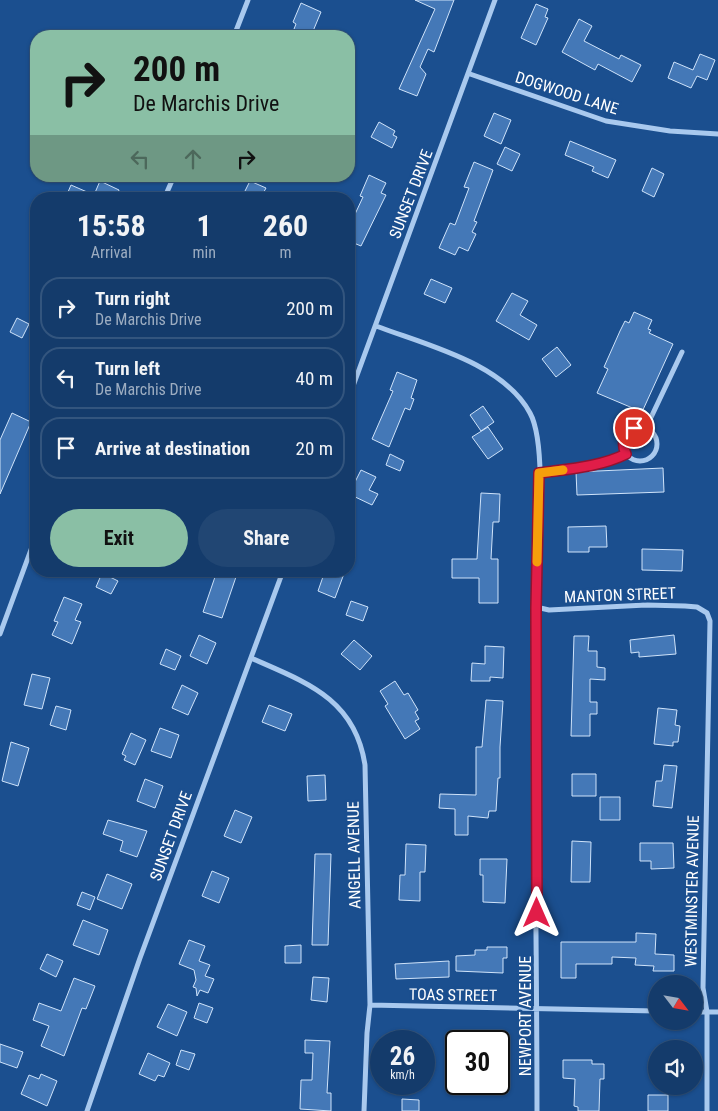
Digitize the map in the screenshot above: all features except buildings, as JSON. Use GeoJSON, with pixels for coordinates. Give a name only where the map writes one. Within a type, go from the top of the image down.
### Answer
{"type":"FeatureCollection","features":[{"type":"Feature","properties":{"kind":"street"},"geometry":{"type":"LineString","coordinates":[[236,30],[248,0]]}},
{"type":"Feature","properties":{"kind":"street","name":"SUNSET DRIVE"},"geometry":{"type":"LineString","coordinates":[[355,381],[470,74],[495,0]]}},
{"type":"Feature","properties":{"kind":"street","name":"DOGWOOD LANE"},"geometry":{"type":"LineString","coordinates":[[470,74],[606,121],[670,131],[718,134]]}},
{"type":"Feature","properties":{"kind":"street","name":"NEWPORT AVENUE"},"geometry":{"type":"LineString","coordinates":[[376,326],[483,368],[513,390],[531,414],[539,443],[536,608],[537,1111]]}},
{"type":"Feature","properties":{"kind":"street"},"geometry":{"type":"LineString","coordinates":[[646,428],[682,352]]}},
{"type":"Feature","properties":{"kind":"street"},"geometry":{"type":"LineString","coordinates":[[637,427],[646,428],[653,432],[657,440],[654,456],[641,462],[632,460],[626,454],[623,444],[627,433],[637,427]]}},
{"type":"Feature","properties":{"kind":"street"},"geometry":{"type":"LineString","coordinates":[[539,473],[570,469],[618,458],[626,454]]}},
{"type":"Feature","properties":{"kind":"street"},"geometry":{"type":"LineString","coordinates":[[0,634],[30,552]]}},
{"type":"Feature","properties":{"kind":"street","name":"SUNSET DRIVE"},"geometry":{"type":"LineString","coordinates":[[87,1111],[140,958],[281,577]]}},
{"type":"Feature","properties":{"kind":"street","name":"MANTON STREET"},"geometry":{"type":"LineString","coordinates":[[536,608],[549,610],[646,605],[697,607],[707,613],[710,621],[709,670]]}},
{"type":"Feature","properties":{"kind":"street","name":"ANGELL AVENUE"},"geometry":{"type":"LineString","coordinates":[[250,658],[310,684],[336,702],[356,731],[362,747],[365,765],[370,1006],[366,1033],[364,1111]]}},
{"type":"Feature","properties":{"kind":"street","name":"WESTMINSTER AVENUE"},"geometry":{"type":"LineString","coordinates":[[708,1111],[707,1012],[703,988],[709,670]]}},
{"type":"Feature","properties":{"kind":"street","name":"TOAS STREET"},"geometry":{"type":"LineString","coordinates":[[370,1006],[648,1011]]}},
{"type":"Feature","properties":{"kind":"street"},"geometry":{"type":"LineString","coordinates":[[703,1012],[718,1012]]}},
{"type":"Feature","properties":{"kind":"slow traffic"},"geometry":{"type":"LineString","coordinates":[[537,562],[539,473],[563,470]]}},
{"type":"Feature","properties":{"kind":"route"},"geometry":{"type":"LineString","coordinates":[[537,913],[536,608],[539,473],[570,469],[618,458],[626,454],[623,446],[624,438],[634,428]]}}]}
